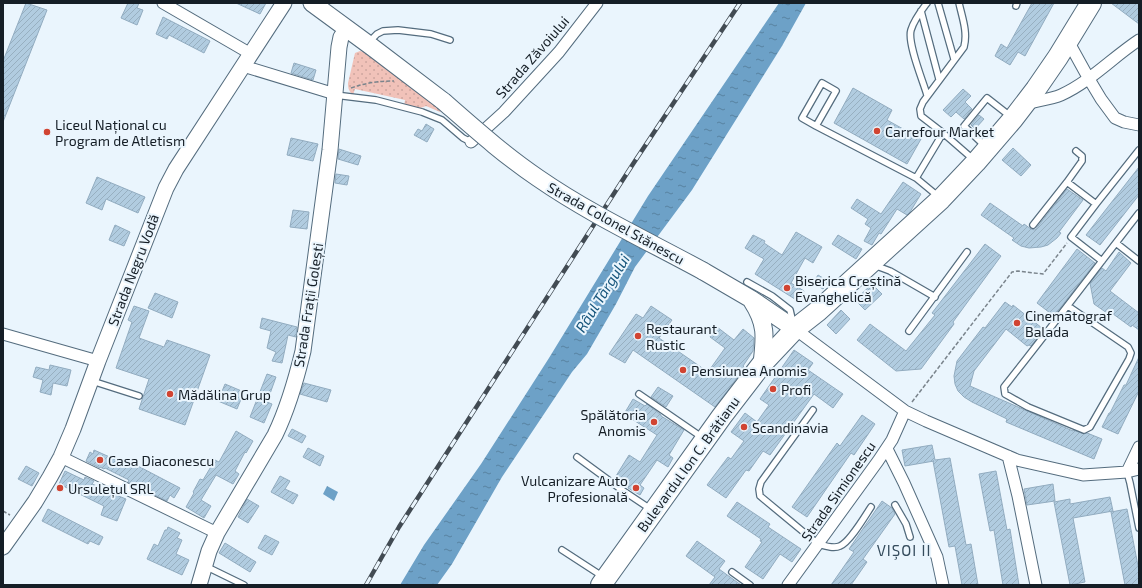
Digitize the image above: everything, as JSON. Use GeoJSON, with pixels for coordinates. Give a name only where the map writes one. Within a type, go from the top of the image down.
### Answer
{"type":"FeatureCollection","features":[{"type":"Feature","properties":{"kind":"highway","name":"Bulevardul Ion C. Brătianu"},"geometry":{"type":"LineString","coordinates":[[603,582],[705,439],[762,364],[795,329],[818,311],[941,199],[982,155],[1019,112],[1054,63],[1091,3]]}},
{"type":"Feature","properties":{"kind":"main road","name":"Strada Colonel Stănescu"},"geometry":{"type":"LineString","coordinates":[[317,5],[443,101],[513,161],[539,179],[578,204],[703,271],[751,299],[795,329]]}},
{"type":"Feature","properties":{"kind":"main road"},"geometry":{"type":"LineString","coordinates":[[751,299],[759,312],[764,325],[765,342],[762,364]]}},
{"type":"Feature","properties":{"kind":"street"},"geometry":{"type":"LineString","coordinates":[[163,3],[247,60],[335,94]]}},
{"type":"Feature","properties":{"kind":"street","name":"Strada Zăvoiului"},"geometry":{"type":"LineString","coordinates":[[471,142],[504,112],[559,52],[597,3]]}},
{"type":"Feature","properties":{"kind":"street","name":"Strada Negru Vodă"},"geometry":{"type":"LineString","coordinates":[[3,547],[35,502],[61,457],[74,429],[98,361],[166,188],[176,169],[247,60],[279,7]]}},
{"type":"Feature","properties":{"kind":"street","name":"Strada Frații Golești"},"geometry":{"type":"LineString","coordinates":[[202,584],[209,551],[217,533],[275,435],[296,380],[303,351],[330,150],[339,47],[341,37],[347,29]]}},
{"type":"Feature","properties":{"kind":"street"},"geometry":{"type":"LineString","coordinates":[[1019,112],[1061,95],[1088,79],[1123,50],[1139,40]]}},
{"type":"Feature","properties":{"kind":"street"},"geometry":{"type":"LineString","coordinates":[[1068,41],[1088,79],[1101,100],[1115,118],[1124,122],[1139,125]]}},
{"type":"Feature","properties":{"kind":"street"},"geometry":{"type":"LineString","coordinates":[[795,329],[905,411],[1017,460],[1083,475],[1126,472],[1139,469]]}},
{"type":"Feature","properties":{"kind":"street"},"geometry":{"type":"LineString","coordinates":[[3,334],[98,361]]}},
{"type":"Feature","properties":{"kind":"street","name":"Strada Simionescu"},"geometry":{"type":"LineString","coordinates":[[788,585],[886,449],[892,440],[905,411]]}},
{"type":"Feature","properties":{"kind":"street"},"geometry":{"type":"LineString","coordinates":[[1126,472],[1139,447]]}},
{"type":"Feature","properties":{"kind":"street"},"geometry":{"type":"LineString","coordinates":[[886,449],[904,483],[937,557],[943,585]]}},
{"type":"Feature","properties":{"kind":"street"},"geometry":{"type":"LineString","coordinates":[[1008,456],[1018,496],[1036,585]]}},
{"type":"Feature","properties":{"kind":"street"},"geometry":{"type":"LineString","coordinates":[[61,457],[217,533]]}},
{"type":"Feature","properties":{"kind":"lane"},"geometry":{"type":"LineString","coordinates":[[927,3],[910,31],[914,52],[927,95]]}},
{"type":"Feature","properties":{"kind":"lane"},"geometry":{"type":"LineString","coordinates":[[938,3],[954,59]]}},
{"type":"Feature","properties":{"kind":"lane"},"geometry":{"type":"LineString","coordinates":[[959,3],[966,32],[964,47],[927,95],[920,109],[921,116],[943,133],[982,155]]}},
{"type":"Feature","properties":{"kind":"lane"},"geometry":{"type":"LineString","coordinates":[[921,12],[939,79]]}},
{"type":"Feature","properties":{"kind":"lane"},"geometry":{"type":"LineString","coordinates":[[368,44],[377,34],[383,31],[398,30],[431,34],[450,40]]}},
{"type":"Feature","properties":{"kind":"lane"},"geometry":{"type":"LineString","coordinates":[[816,126],[836,91],[822,83],[802,118],[816,126],[916,178],[941,199]]}},
{"type":"Feature","properties":{"kind":"lane"},"geometry":{"type":"LineString","coordinates":[[335,94],[376,100],[422,112],[442,120],[463,138],[471,142]]}},
{"type":"Feature","properties":{"kind":"lane"},"geometry":{"type":"LineString","coordinates":[[982,155],[964,126],[987,98],[1019,112]]}},
{"type":"Feature","properties":{"kind":"lane"},"geometry":{"type":"LineString","coordinates":[[916,178],[943,133]]}},
{"type":"Feature","properties":{"kind":"lane"},"geometry":{"type":"LineString","coordinates":[[1102,261],[1071,237],[1139,150]]}},
{"type":"Feature","properties":{"kind":"lane"},"geometry":{"type":"LineString","coordinates":[[1033,225],[1082,161],[1082,156],[1076,151]]}},
{"type":"Feature","properties":{"kind":"lane"},"geometry":{"type":"LineString","coordinates":[[1067,182],[1096,204]]}},
{"type":"Feature","properties":{"kind":"lane"},"geometry":{"type":"LineString","coordinates":[[1068,306],[1128,347],[1131,353],[1090,427],[1084,430],[1028,407],[1005,394],[1004,386],[1068,306],[1139,213]]}},
{"type":"Feature","properties":{"kind":"lane"},"geometry":{"type":"LineString","coordinates":[[1116,244],[1139,261]]}},
{"type":"Feature","properties":{"kind":"lane"},"geometry":{"type":"LineString","coordinates":[[909,331],[967,252]]}},
{"type":"Feature","properties":{"kind":"lane"},"geometry":{"type":"LineString","coordinates":[[870,264],[890,271],[935,297]]}},
{"type":"Feature","properties":{"kind":"lane"},"geometry":{"type":"LineString","coordinates":[[747,282],[772,296],[790,310],[795,329]]}},
{"type":"Feature","properties":{"kind":"lane"},"geometry":{"type":"LineString","coordinates":[[92,381],[139,396]]}},
{"type":"Feature","properties":{"kind":"lane"},"geometry":{"type":"LineString","coordinates":[[638,394],[705,439]]}},
{"type":"Feature","properties":{"kind":"lane"},"geometry":{"type":"LineString","coordinates":[[813,410],[761,482],[759,489],[760,496],[818,544],[830,547],[839,547],[846,542],[871,507]]}},
{"type":"Feature","properties":{"kind":"lane"},"geometry":{"type":"LineString","coordinates":[[577,457],[654,511]]}},
{"type":"Feature","properties":{"kind":"lane"},"geometry":{"type":"LineString","coordinates":[[1126,472],[1130,483],[1139,528]]}},
{"type":"Feature","properties":{"kind":"lane"},"geometry":{"type":"LineString","coordinates":[[895,505],[906,524],[910,537]]}},
{"type":"Feature","properties":{"kind":"lane"},"geometry":{"type":"LineString","coordinates":[[906,524],[920,518]]}},
{"type":"Feature","properties":{"kind":"lane"},"geometry":{"type":"LineString","coordinates":[[562,550],[603,582]]}},
{"type":"Feature","properties":{"kind":"lane"},"geometry":{"type":"LineString","coordinates":[[205,566],[244,585]]}},
{"type":"Feature","properties":{"kind":"lane"},"geometry":{"type":"LineString","coordinates":[[732,572],[750,585]]}},
{"type":"Feature","properties":{"kind":"path"},"geometry":{"type":"LineString","coordinates":[[335,94],[363,84],[379,81],[394,81]]}},
{"type":"Feature","properties":{"kind":"path"},"geometry":{"type":"LineString","coordinates":[[905,411],[1012,272],[1018,270],[1043,274],[1071,237]]}},
{"type":"Feature","properties":{"kind":"shaded area"},"geometry":{"type":"Polygon","coordinates":[[[360,51],[364,52],[442,110],[440,112],[426,106],[418,109],[404,106],[405,100],[355,89],[353,95],[349,90],[348,83],[355,53],[360,51]]]}},
{"type":"Feature","properties":{"kind":"water","name":"Râul Târgului"},"geometry":{"type":"Polygon","coordinates":[[[779,3],[806,3],[782,46],[692,190],[635,267],[616,304],[587,354],[572,372],[502,477],[452,564],[437,585],[400,585],[424,545],[481,464],[549,358],[648,196],[779,3]]]}},
{"type":"Feature","properties":{"kind":"water"},"geometry":{"type":"Polygon","coordinates":[[[327,486],[338,492],[334,501],[323,494],[327,486]]]}},
{"type":"Feature","properties":{"kind":"building"},"geometry":{"type":"Polygon","coordinates":[[[26,3],[47,10],[3,122],[3,61],[26,3]]]}},
{"type":"Feature","properties":{"kind":"building"},"geometry":{"type":"Polygon","coordinates":[[[128,3],[139,3],[137,8],[143,10],[137,25],[121,18],[128,3]]]}},
{"type":"Feature","properties":{"kind":"building"},"geometry":{"type":"Polygon","coordinates":[[[236,3],[266,3],[260,14],[236,3]]]}},
{"type":"Feature","properties":{"kind":"building"},"geometry":{"type":"Polygon","coordinates":[[[1032,3],[1054,3],[1025,56],[1018,52],[1010,65],[995,56],[1001,44],[1007,48],[1032,3]]]}},
{"type":"Feature","properties":{"kind":"building"},"geometry":{"type":"Polygon","coordinates":[[[1111,3],[1139,3],[1139,24],[1111,3]]]}},
{"type":"Feature","properties":{"kind":"building"},"geometry":{"type":"Polygon","coordinates":[[[163,17],[210,41],[204,53],[169,35],[167,39],[156,34],[163,17]]]}},
{"type":"Feature","properties":{"kind":"building"},"geometry":{"type":"Polygon","coordinates":[[[294,63],[316,70],[313,80],[291,73],[294,63]]]}},
{"type":"Feature","properties":{"kind":"building","name":"Carrefour Market"},"geometry":{"type":"Polygon","coordinates":[[[853,88],[892,110],[887,120],[921,139],[907,164],[834,123],[853,88]]]}},
{"type":"Feature","properties":{"kind":"building"},"geometry":{"type":"Polygon","coordinates":[[[963,89],[971,96],[965,102],[972,109],[964,119],[956,112],[951,117],[943,110],[963,89]]]}},
{"type":"Feature","properties":{"kind":"building"},"geometry":{"type":"Polygon","coordinates":[[[979,115],[984,119],[975,129],[971,125],[979,115]]]}},
{"type":"Feature","properties":{"kind":"building"},"geometry":{"type":"Polygon","coordinates":[[[426,124],[434,129],[427,142],[414,135],[418,129],[422,131],[426,124]]]}},
{"type":"Feature","properties":{"kind":"building"},"geometry":{"type":"Polygon","coordinates":[[[291,138],[318,144],[313,161],[287,155],[291,138]]]}},
{"type":"Feature","properties":{"kind":"building"},"geometry":{"type":"Polygon","coordinates":[[[1013,148],[1031,165],[1021,176],[1002,160],[1013,148]]]}},
{"type":"Feature","properties":{"kind":"building"},"geometry":{"type":"Polygon","coordinates":[[[339,149],[361,156],[358,165],[338,159],[339,149]]]}},
{"type":"Feature","properties":{"kind":"building"},"geometry":{"type":"Polygon","coordinates":[[[1139,167],[1139,195],[1100,245],[1086,235],[1139,167]]]}},
{"type":"Feature","properties":{"kind":"building"},"geometry":{"type":"Polygon","coordinates":[[[336,174],[349,176],[347,185],[335,183],[336,174]]]}},
{"type":"Feature","properties":{"kind":"building"},"geometry":{"type":"Polygon","coordinates":[[[97,177],[145,197],[138,213],[106,199],[102,210],[86,203],[97,177]]]}},
{"type":"Feature","properties":{"kind":"building"},"geometry":{"type":"Polygon","coordinates":[[[903,182],[921,194],[910,212],[907,215],[897,209],[872,245],[864,241],[871,228],[865,224],[868,219],[851,208],[857,199],[881,214],[903,182]]]}},
{"type":"Feature","properties":{"kind":"building"},"geometry":{"type":"Polygon","coordinates":[[[1067,189],[1083,200],[1059,232],[1061,233],[1048,245],[1029,248],[1021,246],[1012,240],[1014,238],[981,215],[990,203],[1023,226],[1024,224],[1035,230],[1067,189]]]}},
{"type":"Feature","properties":{"kind":"building"},"geometry":{"type":"Polygon","coordinates":[[[293,210],[309,212],[307,229],[290,227],[293,210]]]}},
{"type":"Feature","properties":{"kind":"building"},"geometry":{"type":"Polygon","coordinates":[[[115,225],[130,232],[124,246],[109,240],[115,225]]]}},
{"type":"Feature","properties":{"kind":"building"},"geometry":{"type":"Polygon","coordinates":[[[796,232],[822,247],[813,263],[805,258],[791,283],[804,291],[798,301],[755,274],[764,259],[745,248],[753,235],[765,241],[764,243],[782,255],[796,232]]]}},
{"type":"Feature","properties":{"kind":"building"},"geometry":{"type":"Polygon","coordinates":[[[838,235],[862,249],[856,259],[832,244],[838,235]]]}},
{"type":"Feature","properties":{"kind":"building"},"geometry":{"type":"Polygon","coordinates":[[[985,244],[1001,256],[921,369],[896,371],[857,340],[870,324],[906,351],[935,315],[932,313],[985,244]]]}},
{"type":"Feature","properties":{"kind":"building"},"geometry":{"type":"Polygon","coordinates":[[[1077,249],[1095,263],[1054,316],[1037,303],[1077,249]]]}},
{"type":"Feature","properties":{"kind":"building"},"geometry":{"type":"Polygon","coordinates":[[[1119,252],[1131,263],[1110,291],[1139,313],[1139,330],[1132,325],[1131,327],[1109,311],[1107,313],[1094,304],[1090,283],[1102,268],[1106,271],[1119,252]]]}},
{"type":"Feature","properties":{"kind":"building"},"geometry":{"type":"Polygon","coordinates":[[[818,275],[828,281],[823,289],[813,283],[818,275]]]}},
{"type":"Feature","properties":{"kind":"building"},"geometry":{"type":"Polygon","coordinates":[[[872,284],[882,294],[865,310],[855,300],[872,284]]]}},
{"type":"Feature","properties":{"kind":"building"},"geometry":{"type":"Polygon","coordinates":[[[155,293],[178,302],[172,318],[148,308],[155,293]]]}},
{"type":"Feature","properties":{"kind":"building"},"geometry":{"type":"Polygon","coordinates":[[[1005,302],[1012,307],[1013,305],[1042,328],[1040,330],[1042,332],[1031,346],[1027,346],[1006,329],[974,371],[970,386],[1073,431],[1084,434],[1087,433],[1102,439],[1094,459],[1006,422],[1007,419],[972,402],[958,391],[954,376],[957,361],[983,327],[985,328],[1005,302]]]}},
{"type":"Feature","properties":{"kind":"building","name":"Mădălina Grup"},"geometry":{"type":"Polygon","coordinates":[[[134,306],[149,311],[139,338],[164,347],[167,340],[210,355],[185,425],[139,409],[149,379],[116,368],[132,322],[128,320],[134,306]]]}},
{"type":"Feature","properties":{"kind":"building"},"geometry":{"type":"Polygon","coordinates":[[[651,306],[672,320],[659,338],[708,372],[725,348],[710,337],[717,327],[734,340],[743,329],[754,338],[753,351],[743,366],[744,367],[715,407],[633,350],[625,363],[609,354],[636,314],[643,318],[651,306]]]}},
{"type":"Feature","properties":{"kind":"building"},"geometry":{"type":"Polygon","coordinates":[[[841,310],[850,319],[836,334],[827,325],[841,310]]]}},
{"type":"Feature","properties":{"kind":"building"},"geometry":{"type":"Polygon","coordinates":[[[262,318],[297,327],[296,337],[288,335],[282,363],[272,361],[276,352],[267,348],[271,331],[260,328],[262,318]]]}},
{"type":"Feature","properties":{"kind":"building"},"geometry":{"type":"Polygon","coordinates":[[[794,350],[813,363],[808,370],[843,394],[833,408],[814,394],[770,455],[763,451],[749,471],[746,470],[726,498],[707,485],[728,457],[731,459],[744,441],[731,432],[745,413],[757,422],[769,405],[760,399],[794,350]]]}},
{"type":"Feature","properties":{"kind":"building"},"geometry":{"type":"Polygon","coordinates":[[[1139,357],[1139,391],[1118,434],[1102,427],[1124,385],[1126,385],[1139,357]]]}},
{"type":"Feature","properties":{"kind":"building"},"geometry":{"type":"Polygon","coordinates":[[[50,365],[71,370],[67,386],[53,383],[51,395],[40,392],[43,380],[33,377],[36,367],[49,370],[50,365]]]}},
{"type":"Feature","properties":{"kind":"building"},"geometry":{"type":"Polygon","coordinates":[[[267,374],[276,377],[267,402],[272,404],[264,423],[250,417],[267,374]]]}},
{"type":"Feature","properties":{"kind":"building"},"geometry":{"type":"Polygon","coordinates":[[[304,383],[331,390],[327,402],[300,394],[304,383]]]}},
{"type":"Feature","properties":{"kind":"building"},"geometry":{"type":"Polygon","coordinates":[[[225,384],[244,392],[237,409],[218,401],[225,384]]]}},
{"type":"Feature","properties":{"kind":"building"},"geometry":{"type":"Polygon","coordinates":[[[658,387],[673,396],[666,407],[651,397],[658,387]]]}},
{"type":"Feature","properties":{"kind":"building"},"geometry":{"type":"Polygon","coordinates":[[[633,399],[645,406],[647,404],[661,416],[684,430],[669,455],[673,458],[668,467],[657,460],[640,485],[644,488],[640,495],[628,488],[629,485],[616,476],[629,455],[640,462],[657,435],[624,414],[633,399]]]}},
{"type":"Feature","properties":{"kind":"building"},"geometry":{"type":"Polygon","coordinates":[[[862,415],[875,424],[854,455],[851,453],[807,517],[792,507],[837,443],[840,446],[862,415]]]}},
{"type":"Feature","properties":{"kind":"building"},"geometry":{"type":"Polygon","coordinates":[[[292,429],[306,436],[302,443],[288,436],[292,429]]]}},
{"type":"Feature","properties":{"kind":"building"},"geometry":{"type":"Polygon","coordinates":[[[236,431],[253,441],[246,453],[245,452],[235,471],[239,474],[233,484],[216,475],[201,500],[211,506],[204,518],[186,507],[200,479],[203,480],[215,460],[219,462],[236,431]]]}},
{"type":"Feature","properties":{"kind":"building"},"geometry":{"type":"Polygon","coordinates":[[[932,445],[935,460],[950,458],[966,545],[971,544],[978,585],[962,585],[955,546],[949,547],[933,461],[905,466],[902,450],[932,445]]]}},
{"type":"Feature","properties":{"kind":"building"},"geometry":{"type":"Polygon","coordinates":[[[308,448],[324,456],[320,466],[303,457],[308,448]]]}},
{"type":"Feature","properties":{"kind":"building"},"geometry":{"type":"Polygon","coordinates":[[[94,450],[123,463],[124,461],[135,467],[136,465],[180,488],[174,498],[170,495],[167,501],[128,482],[129,480],[105,468],[100,468],[86,461],[90,452],[93,454],[94,450]]]}},
{"type":"Feature","properties":{"kind":"building"},"geometry":{"type":"Polygon","coordinates":[[[26,466],[39,473],[32,486],[18,479],[26,466]]]}},
{"type":"Feature","properties":{"kind":"building"},"geometry":{"type":"Polygon","coordinates":[[[65,471],[84,480],[85,477],[94,481],[92,484],[126,499],[117,521],[101,515],[104,506],[59,484],[65,471]]]}},
{"type":"Feature","properties":{"kind":"building"},"geometry":{"type":"Polygon","coordinates":[[[996,471],[1007,530],[1010,529],[1019,585],[1003,585],[994,530],[990,531],[979,474],[996,471]]]}},
{"type":"Feature","properties":{"kind":"building"},"geometry":{"type":"Polygon","coordinates":[[[280,476],[290,481],[285,489],[298,495],[293,504],[271,492],[280,476]]]}},
{"type":"Feature","properties":{"kind":"building"},"geometry":{"type":"Polygon","coordinates":[[[1053,484],[1055,501],[1027,505],[1024,489],[1053,484]]]}},
{"type":"Feature","properties":{"kind":"building"},"geometry":{"type":"Polygon","coordinates":[[[1110,497],[1113,511],[1073,518],[1085,582],[1070,585],[1054,502],[1070,499],[1070,504],[1110,497]]]}},
{"type":"Feature","properties":{"kind":"building"},"geometry":{"type":"Polygon","coordinates":[[[247,499],[259,506],[248,523],[238,517],[247,499]]]}},
{"type":"Feature","properties":{"kind":"building"},"geometry":{"type":"Polygon","coordinates":[[[882,501],[892,508],[895,514],[863,559],[867,562],[851,585],[831,585],[854,552],[849,549],[882,501]]]}},
{"type":"Feature","properties":{"kind":"building"},"geometry":{"type":"Polygon","coordinates":[[[737,502],[770,524],[768,527],[801,549],[792,562],[780,554],[763,579],[745,567],[762,542],[760,541],[761,539],[727,516],[737,502]]]}},
{"type":"Feature","properties":{"kind":"building"},"geometry":{"type":"Polygon","coordinates":[[[48,509],[103,537],[99,545],[90,541],[88,544],[42,521],[48,509]]]}},
{"type":"Feature","properties":{"kind":"building"},"geometry":{"type":"Polygon","coordinates":[[[1127,509],[1139,571],[1139,585],[1125,585],[1111,512],[1127,509]]]}},
{"type":"Feature","properties":{"kind":"building"},"geometry":{"type":"Polygon","coordinates":[[[168,527],[180,533],[177,538],[182,540],[176,554],[189,560],[182,575],[147,559],[154,544],[158,546],[165,530],[167,530],[168,527]]]}},
{"type":"Feature","properties":{"kind":"building"},"geometry":{"type":"Polygon","coordinates":[[[265,535],[279,542],[272,555],[258,548],[265,535]]]}},
{"type":"Feature","properties":{"kind":"building"},"geometry":{"type":"Polygon","coordinates":[[[697,541],[725,561],[719,569],[741,585],[709,585],[715,577],[686,556],[697,541]]]}},
{"type":"Feature","properties":{"kind":"building"},"geometry":{"type":"Polygon","coordinates":[[[225,543],[256,562],[250,572],[219,553],[225,543]]]}},
{"type":"Feature","properties":{"kind":"railway"},"geometry":{"type":"LineString","coordinates":[[366,585],[399,527],[633,164],[740,3]]}},
{"type":"Feature","properties":{"kind":"place","name":"Carrefour Market"},"geometry":{"type":"Point","coordinates":[877,131]}},
{"type":"Feature","properties":{"kind":"place","name":"Liceul Național cu Program de Atletism"},"geometry":{"type":"Point","coordinates":[47,132]}},
{"type":"Feature","properties":{"kind":"place","name":"Biserica Creștină Evanghelică"},"geometry":{"type":"Point","coordinates":[787,288]}},
{"type":"Feature","properties":{"kind":"place","name":"Cinematograf Balada"},"geometry":{"type":"Point","coordinates":[1017,323]}},
{"type":"Feature","properties":{"kind":"place","name":"Restaurant Rustic"},"geometry":{"type":"Point","coordinates":[638,336]}},
{"type":"Feature","properties":{"kind":"place","name":"Pensiunea Anomis"},"geometry":{"type":"Point","coordinates":[683,370]}},
{"type":"Feature","properties":{"kind":"place","name":"Profi"},"geometry":{"type":"Point","coordinates":[773,389]}},
{"type":"Feature","properties":{"kind":"place","name":"Mădălina Grup"},"geometry":{"type":"Point","coordinates":[170,394]}},
{"type":"Feature","properties":{"kind":"place","name":"Spălătoria Anomis"},"geometry":{"type":"Point","coordinates":[654,422]}},
{"type":"Feature","properties":{"kind":"place","name":"Scandinavia"},"geometry":{"type":"Point","coordinates":[744,427]}},
{"type":"Feature","properties":{"kind":"place","name":"Casa Diaconescu"},"geometry":{"type":"Point","coordinates":[100,460]}},
{"type":"Feature","properties":{"kind":"place","name":"Ursulețul SRL"},"geometry":{"type":"Point","coordinates":[60,488]}},
{"type":"Feature","properties":{"kind":"place","name":"Vulcanizare Auto Profesională"},"geometry":{"type":"Point","coordinates":[636,488]}},
{"type":"Feature","properties":{"kind":"district","name":"VIŞOI II"},"geometry":{"type":"Point","coordinates":[904,550]}}]}
